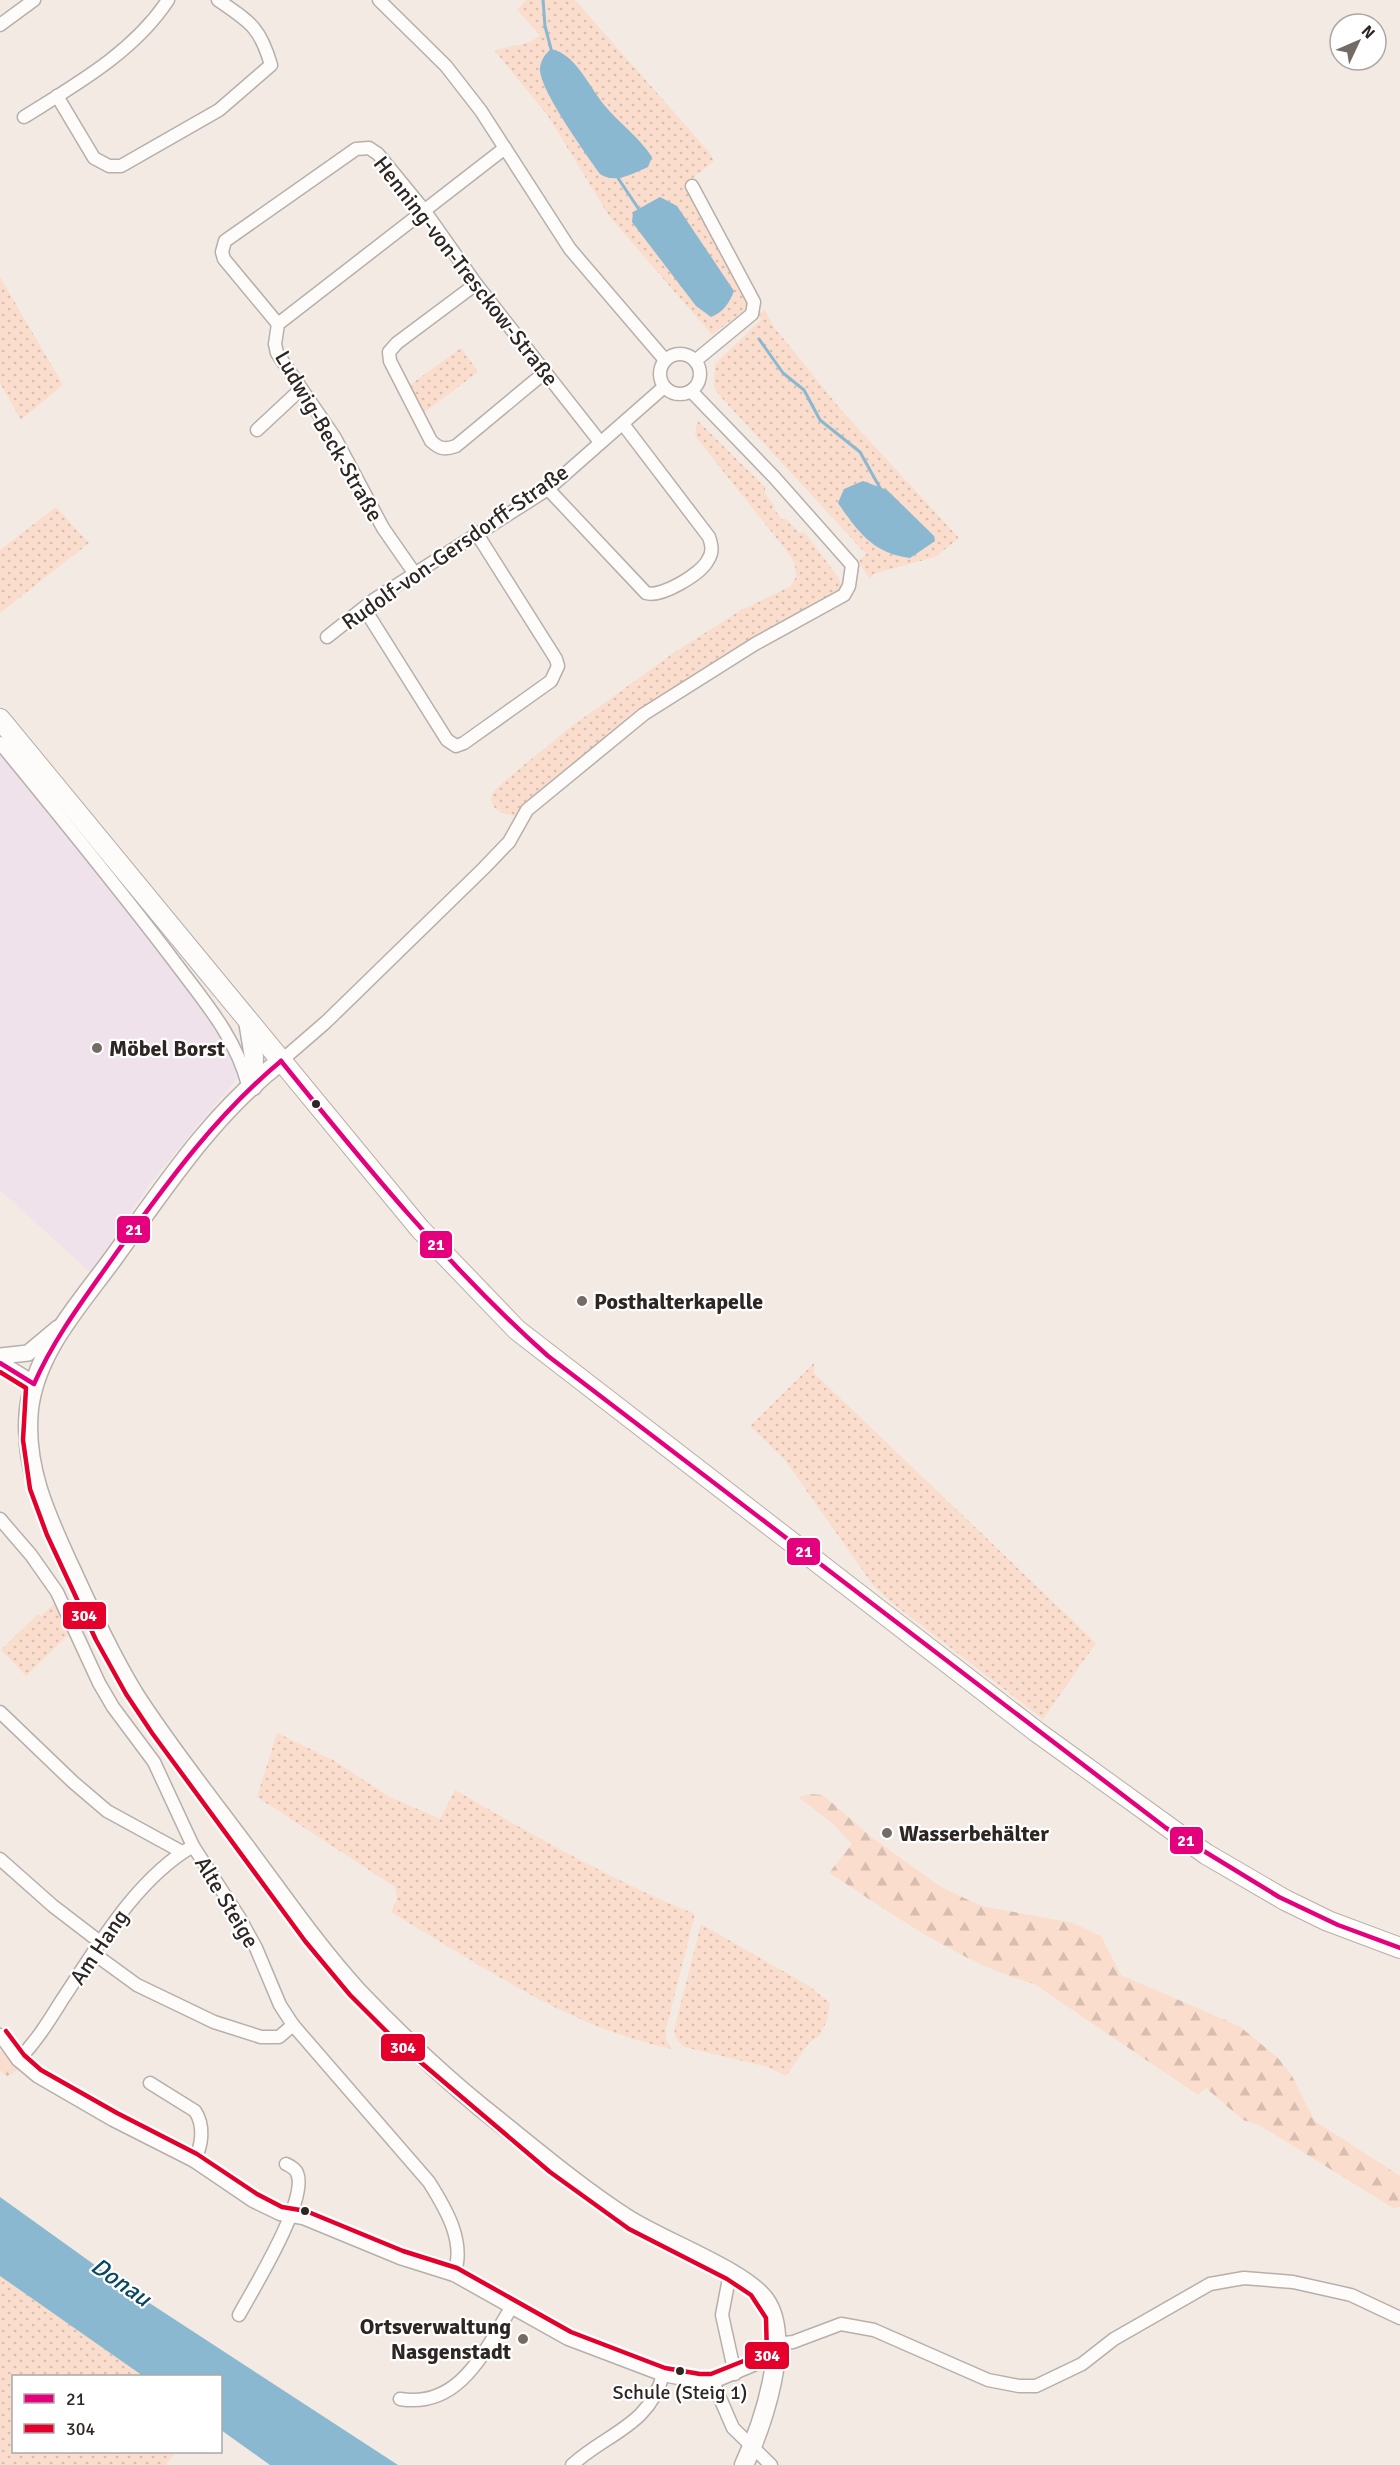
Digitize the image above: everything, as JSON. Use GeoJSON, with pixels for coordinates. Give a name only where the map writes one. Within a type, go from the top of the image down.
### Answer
{"type":"FeatureCollection","features":[{"type":"Feature","properties":{"kind":"main road"},"geometry":{"type":"LineString","coordinates":[[0,719],[281,1062],[450,1263],[517,1330],[1037,1732],[1206,1854],[1244,1878],[1317,1916],[1400,1948]]}},
{"type":"Feature","properties":{"kind":"main road"},"geometry":{"type":"LineString","coordinates":[[248,1021],[254,1058],[251,1088]]}},
{"type":"Feature","properties":{"kind":"main road"},"geometry":{"type":"LineString","coordinates":[[281,1062],[251,1088],[187,1155],[69,1318],[34,1384],[28,1439],[32,1468],[42,1506],[117,1664],[170,1745],[323,1952],[409,2044],[474,2101],[582,2188],[660,2239],[730,2273],[758,2291],[768,2303],[774,2318],[776,2344],[774,2363],[770,2389],[748,2457]]}},
{"type":"Feature","properties":{"kind":"street"},"geometry":{"type":"LineString","coordinates":[[0,25],[34,0]]}},
{"type":"Feature","properties":{"kind":"street"},"geometry":{"type":"LineString","coordinates":[[24,117],[127,47],[151,23],[168,0]]}},
{"type":"Feature","properties":{"kind":"street"},"geometry":{"type":"LineString","coordinates":[[57,96],[94,158],[109,166],[120,166],[219,110],[272,65],[264,39],[254,27],[218,0]]}},
{"type":"Feature","properties":{"kind":"street"},"geometry":{"type":"LineString","coordinates":[[379,0],[446,66],[481,111],[570,249],[665,360]]}},
{"type":"Feature","properties":{"kind":"street","name":"Henning-von-Tresckow-Straße"},"geometry":{"type":"LineString","coordinates":[[278,324],[224,259],[222,247],[229,236],[362,148],[369,148],[378,154],[424,210],[544,373],[600,442]]}},
{"type":"Feature","properties":{"kind":"street","name":"Ludwig-Beck-Straße"},"geometry":{"type":"LineString","coordinates":[[415,574],[383,528],[335,438],[278,353],[275,344],[278,324],[505,148]]}},
{"type":"Feature","properties":{"kind":"street"},"geometry":{"type":"LineString","coordinates":[[692,186],[754,302],[752,314],[695,361]]}},
{"type":"Feature","properties":{"kind":"street"},"geometry":{"type":"LineString","coordinates":[[477,284],[397,343],[389,352],[390,361],[431,441],[438,448],[446,450],[456,446],[544,373]]}},
{"type":"Feature","properties":{"kind":"street"},"geometry":{"type":"LineString","coordinates":[[680,354],[695,361],[700,377],[691,391],[674,394],[664,387],[660,376],[665,360],[680,354]]}},
{"type":"Feature","properties":{"kind":"street","name":"Rudolf-von-Gersdorff-Straße"},"geometry":{"type":"LineString","coordinates":[[327,637],[364,608],[548,489],[664,387]]}},
{"type":"Feature","properties":{"kind":"street"},"geometry":{"type":"LineString","coordinates":[[257,430],[301,389]]}},
{"type":"Feature","properties":{"kind":"street"},"geometry":{"type":"LineString","coordinates":[[281,1062],[326,1022],[484,868],[509,842],[527,810],[644,714],[755,644],[844,595],[849,586],[852,565],[774,477],[691,391]]}},
{"type":"Feature","properties":{"kind":"street"},"geometry":{"type":"LineString","coordinates":[[548,489],[646,593],[662,594],[702,569],[707,563],[712,548],[709,537],[623,424]]}},
{"type":"Feature","properties":{"kind":"street"},"geometry":{"type":"LineString","coordinates":[[364,608],[447,740],[456,746],[464,743],[552,681],[558,666],[556,659],[477,534]]}},
{"type":"Feature","properties":{"kind":"street"},"geometry":{"type":"LineString","coordinates":[[0,743],[153,934],[226,1031],[241,1058],[251,1088]]}},
{"type":"Feature","properties":{"kind":"street"},"geometry":{"type":"LineString","coordinates":[[0,1356],[28,1353],[69,1318]]}},
{"type":"Feature","properties":{"kind":"street"},"geometry":{"type":"LineString","coordinates":[[0,1363],[34,1384]]}},
{"type":"Feature","properties":{"kind":"street","name":"Alte Steige"},"geometry":{"type":"LineString","coordinates":[[0,1519],[31,1555],[57,1592],[99,1683],[113,1707],[154,1762],[188,1849],[239,1917],[256,1948],[280,2005],[293,2025],[429,2182],[440,2199],[452,2225],[458,2254],[454,2275]]}},
{"type":"Feature","properties":{"kind":"street"},"geometry":{"type":"LineString","coordinates":[[0,1712],[73,1782],[108,1811],[188,1849]]}},
{"type":"Feature","properties":{"kind":"street","name":"Am Hang"},"geometry":{"type":"LineString","coordinates":[[18,2060],[36,2041],[131,1900],[188,1849]]}},
{"type":"Feature","properties":{"kind":"street"},"geometry":{"type":"LineString","coordinates":[[0,1859],[137,1985],[214,2022],[261,2037],[279,2037],[293,2025]]}},
{"type":"Feature","properties":{"kind":"street"},"geometry":{"type":"LineString","coordinates":[[0,2035],[18,2060],[37,2076],[113,2120],[194,2161],[253,2201],[280,2214],[291,2216],[400,2258],[454,2275],[568,2339],[663,2375],[713,2382],[758,2363],[774,2363]]}},
{"type":"Feature","properties":{"kind":"street"},"geometry":{"type":"LineString","coordinates":[[150,2083],[195,2111],[199,2117],[201,2144],[194,2161]]}},
{"type":"Feature","properties":{"kind":"street"},"geometry":{"type":"LineString","coordinates":[[239,2315],[291,2216],[298,2179],[294,2168],[286,2164]]}},
{"type":"Feature","properties":{"kind":"street"},"geometry":{"type":"LineString","coordinates":[[730,2273],[722,2315],[735,2374]]}},
{"type":"Feature","properties":{"kind":"street"},"geometry":{"type":"LineString","coordinates":[[776,2344],[793,2342],[841,2324],[874,2330],[987,2380],[1019,2386],[1035,2386],[1082,2364],[1114,2339],[1196,2292],[1221,2282],[1244,2278],[1293,2282],[1351,2295],[1400,2318]]}},
{"type":"Feature","properties":{"kind":"street"},"geometry":{"type":"LineString","coordinates":[[400,2399],[428,2400],[463,2380],[473,2370],[511,2308]]}},
{"type":"Feature","properties":{"kind":"street"},"geometry":{"type":"LineString","coordinates":[[573,2465],[636,2422],[659,2391],[663,2375]]}},
{"type":"Feature","properties":{"kind":"street"},"geometry":{"type":"LineString","coordinates":[[713,2382],[748,2457],[771,2465]]}},
{"type":"Feature","properties":{"kind":"shaded area"},"geometry":{"type":"Polygon","coordinates":[[[0,743],[153,934],[244,1070],[154,1178],[90,1272],[0,1190],[0,743]]]}},
{"type":"Feature","properties":{"kind":"green space"},"geometry":{"type":"Polygon","coordinates":[[[526,0],[575,0],[709,152],[714,161],[684,185],[747,297],[747,308],[712,335],[609,216],[548,116],[495,51],[524,44],[540,35],[517,10],[526,0]]]}},
{"type":"Feature","properties":{"kind":"green space"},"geometry":{"type":"Polygon","coordinates":[[[0,277],[63,385],[21,420],[0,383],[0,277]]]}},
{"type":"Feature","properties":{"kind":"green space"},"geometry":{"type":"Polygon","coordinates":[[[765,310],[774,327],[842,411],[959,538],[935,557],[873,574],[870,579],[858,562],[866,554],[719,395],[714,387],[715,364],[762,319],[758,314],[765,310]]]}},
{"type":"Feature","properties":{"kind":"green space"},"geometry":{"type":"Polygon","coordinates":[[[461,348],[478,372],[421,415],[406,388],[461,348]]]}},
{"type":"Feature","properties":{"kind":"green space"},"geometry":{"type":"Polygon","coordinates":[[[697,420],[765,487],[765,493],[774,505],[772,507],[783,520],[786,519],[799,532],[805,533],[838,577],[841,584],[839,593],[660,698],[517,816],[502,813],[492,803],[494,791],[568,729],[675,652],[741,610],[791,586],[796,577],[795,565],[789,554],[695,436],[697,420]]]}},
{"type":"Feature","properties":{"kind":"green space"},"geometry":{"type":"Polygon","coordinates":[[[56,507],[89,543],[0,613],[0,550],[56,507]]]}},
{"type":"Feature","properties":{"kind":"green space"},"geometry":{"type":"Polygon","coordinates":[[[814,1363],[814,1373],[1096,1643],[1043,1719],[891,1602],[873,1585],[785,1460],[750,1426],[814,1363]]]}},
{"type":"Feature","properties":{"kind":"green space"},"geometry":{"type":"Polygon","coordinates":[[[56,1602],[70,1633],[26,1676],[1,1650],[38,1614],[41,1616],[56,1602]]]}},
{"type":"Feature","properties":{"kind":"green space"},"geometry":{"type":"Polygon","coordinates":[[[277,1733],[333,1760],[390,1797],[440,1819],[455,1790],[603,1872],[695,1914],[666,2029],[666,2039],[672,2049],[597,2026],[561,2010],[491,1973],[391,1912],[397,1899],[395,1887],[257,1797],[277,1733]]]}},
{"type":"Feature","properties":{"kind":"green space"},"geometry":{"type":"Polygon","coordinates":[[[811,1794],[823,1795],[870,1836],[941,1887],[981,1906],[1073,1923],[1101,1936],[1121,1975],[1239,2026],[1277,2057],[1291,2074],[1315,2121],[1400,2176],[1400,2207],[1393,2208],[1259,2125],[1243,2120],[1206,2088],[1198,2095],[1034,1984],[1006,1975],[953,1950],[829,1873],[852,1844],[832,1823],[798,1797],[811,1794]]]}},
{"type":"Feature","properties":{"kind":"green space"},"geometry":{"type":"Polygon","coordinates":[[[701,1924],[809,1986],[830,2003],[827,2020],[820,2035],[809,2043],[786,2076],[768,2067],[684,2047],[676,2038],[675,2026],[701,1924]]]}},
{"type":"Feature","properties":{"kind":"green space"},"geometry":{"type":"Polygon","coordinates":[[[0,2051],[6,2052],[20,2069],[7,2076],[0,2071],[0,2051]]]}},
{"type":"Feature","properties":{"kind":"green space"},"geometry":{"type":"Polygon","coordinates":[[[0,2276],[142,2375],[12,2375],[12,2453],[175,2453],[166,2465],[0,2465],[0,2276]]]}},
{"type":"Feature","properties":{"kind":"water"},"geometry":{"type":"Polygon","coordinates":[[[551,49],[568,57],[575,64],[605,106],[647,150],[652,157],[648,167],[618,178],[600,174],[564,121],[541,78],[541,62],[551,49]]]}},
{"type":"Feature","properties":{"kind":"water"},"geometry":{"type":"Polygon","coordinates":[[[660,197],[677,206],[734,291],[725,307],[711,317],[696,306],[632,222],[633,212],[660,197]]]}},
{"type":"Feature","properties":{"kind":"water"},"geometry":{"type":"Polygon","coordinates":[[[863,481],[887,490],[934,536],[935,541],[910,558],[886,552],[868,540],[838,503],[844,489],[863,481]]]}},
{"type":"Feature","properties":{"kind":"water"},"geometry":{"type":"Polygon","coordinates":[[[0,2197],[131,2291],[398,2465],[270,2465],[222,2431],[222,2375],[142,2375],[0,2276],[0,2197]]]}},
{"type":"Feature","properties":{"kind":"waterway"},"geometry":{"type":"LineString","coordinates":[[543,0],[545,26],[551,49]]}},
{"type":"Feature","properties":{"kind":"waterway"},"geometry":{"type":"LineString","coordinates":[[618,178],[638,208]]}},
{"type":"Feature","properties":{"kind":"waterway"},"geometry":{"type":"LineString","coordinates":[[759,339],[783,373],[804,390],[820,420],[860,452],[880,488]]}},
{"type":"Feature","properties":{"kind":"transit line","name":"21"},"geometry":{"type":"LineString","coordinates":[[281,1061],[376,1177],[442,1251],[511,1322],[548,1356],[1166,1828],[1279,1897],[1338,1925],[1400,1948]]}},
{"type":"Feature","properties":{"kind":"transit line","name":"21"},"geometry":{"type":"LineString","coordinates":[[0,1363],[34,1384],[72,1316],[173,1176],[213,1127],[281,1061]]}},
{"type":"Feature","properties":{"kind":"transit line","name":"304"},"geometry":{"type":"LineString","coordinates":[[0,1372],[26,1388],[23,1440],[30,1489],[47,1535],[96,1640],[126,1694],[152,1733],[305,1941],[350,1995],[398,2043],[550,2172],[629,2229],[727,2279],[751,2295],[766,2318],[767,2356],[756,2356],[711,2374],[700,2374],[665,2368],[571,2332],[457,2268],[403,2251],[306,2211],[282,2207],[257,2194],[197,2154],[117,2113],[41,2070],[24,2055],[6,2031]]}},
{"type":"Feature","properties":{"kind":"place","name":"Möbel Borst"},"geometry":{"type":"Point","coordinates":[97,1048]}},
{"type":"Feature","properties":{"kind":"place","name":"Posthalterkapelle"},"geometry":{"type":"Point","coordinates":[582,1301]}},
{"type":"Feature","properties":{"kind":"place","name":"Wasserbehälter"},"geometry":{"type":"Point","coordinates":[887,1833]}},
{"type":"Feature","properties":{"kind":"place","name":"Ortsverwaltung Nasgenstadt"},"geometry":{"type":"Point","coordinates":[523,2339]}},
{"type":"Feature","properties":{"kind":"place","name":"Schule (Steig 1)"},"geometry":{"type":"Point","coordinates":[680,2371]}},
{"type":"Feature","properties":{"kind":"water label","name":"Donau"},"geometry":{"type":"Point","coordinates":[121,2282]}}]}
